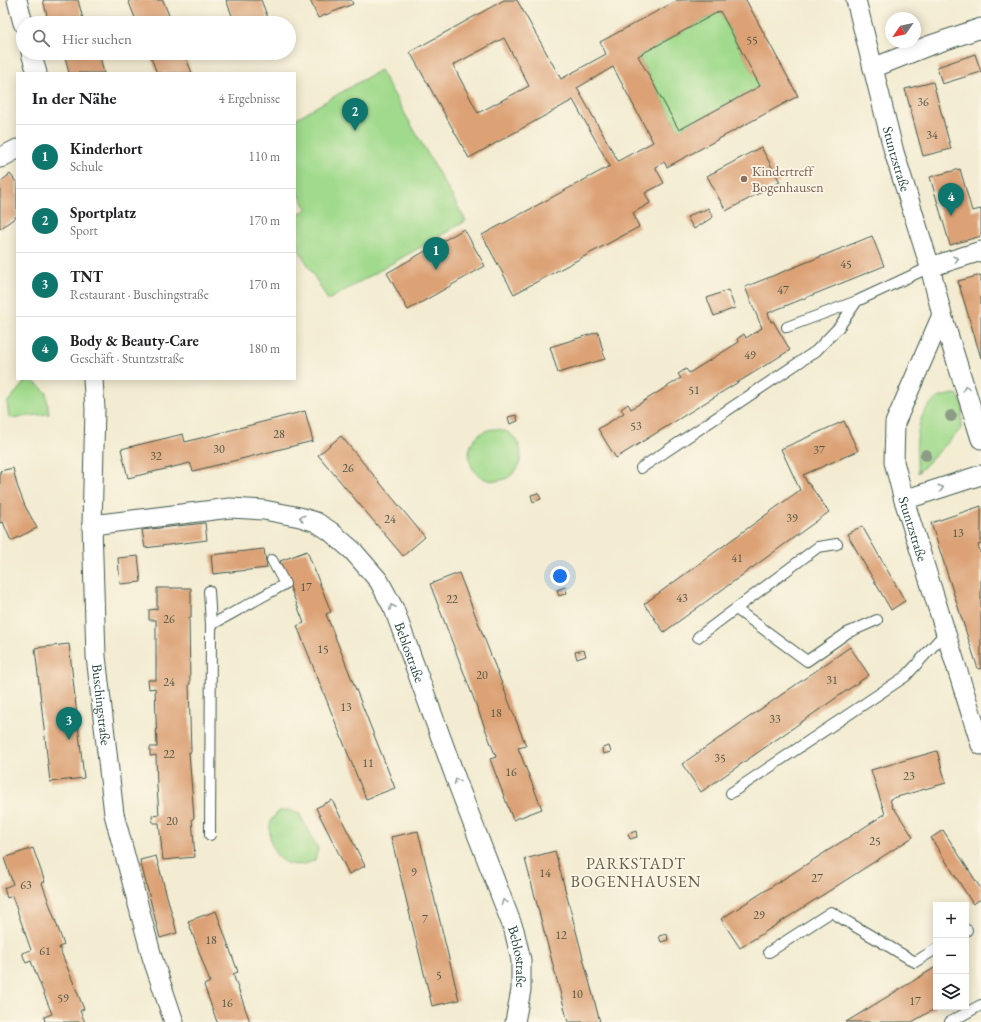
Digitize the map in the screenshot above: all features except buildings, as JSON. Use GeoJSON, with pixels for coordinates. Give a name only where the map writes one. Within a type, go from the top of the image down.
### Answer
{"type":"FeatureCollection","features":[{"type":"Feature","properties":{"kind":"street"},"geometry":{"type":"LineString","coordinates":[[17,0],[21,16]]}},
{"type":"Feature","properties":{"kind":"street","name":"Stuntzstraße"},"geometry":{"type":"LineString","coordinates":[[856,0],[894,152],[930,267],[942,315],[981,439]]}},
{"type":"Feature","properties":{"kind":"street"},"geometry":{"type":"LineString","coordinates":[[873,68],[928,46],[981,28]]}},
{"type":"Feature","properties":{"kind":"street"},"geometry":{"type":"LineString","coordinates":[[33,60],[36,72]]}},
{"type":"Feature","properties":{"kind":"street"},"geometry":{"type":"LineString","coordinates":[[0,158],[16,150]]}},
{"type":"Feature","properties":{"kind":"street"},"geometry":{"type":"LineString","coordinates":[[930,267],[981,251]]}},
{"type":"Feature","properties":{"kind":"street","name":"Stuntzstraße"},"geometry":{"type":"LineString","coordinates":[[942,315],[895,423],[894,462],[904,500],[945,633],[975,707],[981,745]]}},
{"type":"Feature","properties":{"kind":"street","name":"Buschingstraße"},"geometry":{"type":"LineString","coordinates":[[92,380],[94,409],[92,526],[96,656],[114,814],[152,957],[174,1022]]}},
{"type":"Feature","properties":{"kind":"street"},"geometry":{"type":"LineString","coordinates":[[904,500],[981,475]]}},
{"type":"Feature","properties":{"kind":"street","name":"Beblostraße"},"geometry":{"type":"LineString","coordinates":[[92,526],[230,508],[264,510],[300,516],[316,522],[330,531],[353,551],[379,581],[394,609],[457,782],[514,930],[522,960],[521,990],[515,1022]]}},
{"type":"Feature","properties":{"kind":"lane"},"geometry":{"type":"LineString","coordinates":[[787,327],[856,301],[930,267]]}},
{"type":"Feature","properties":{"kind":"lane"},"geometry":{"type":"LineString","coordinates":[[641,468],[816,352],[838,327],[856,301]]}},
{"type":"Feature","properties":{"kind":"lane"},"geometry":{"type":"LineString","coordinates":[[698,638],[818,547],[837,544]]}},
{"type":"Feature","properties":{"kind":"lane"},"geometry":{"type":"LineString","coordinates":[[211,625],[285,584],[272,560]]}},
{"type":"Feature","properties":{"kind":"lane"},"geometry":{"type":"LineString","coordinates":[[209,592],[211,625],[210,835]]}},
{"type":"Feature","properties":{"kind":"lane"},"geometry":{"type":"LineString","coordinates":[[736,609],[807,660],[847,633],[877,620]]}},
{"type":"Feature","properties":{"kind":"lane"},"geometry":{"type":"LineString","coordinates":[[731,793],[906,676],[945,633]]}},
{"type":"Feature","properties":{"kind":"lane"},"geometry":{"type":"LineString","coordinates":[[769,952],[831,912],[915,962],[933,951]]}},
{"type":"Feature","properties":{"kind":"lane"},"geometry":{"type":"LineString","coordinates":[[950,1022],[981,1005]]}},
{"type":"Feature","properties":{"kind":"green space"},"geometry":{"type":"Polygon","coordinates":[[[720,11],[760,86],[679,130],[638,56],[720,11]]]}},
{"type":"Feature","properties":{"kind":"green space"},"geometry":{"type":"Polygon","coordinates":[[[380,70],[466,221],[328,300],[296,245],[296,215],[307,209],[296,189],[296,118],[380,70]]]}},
{"type":"Feature","properties":{"kind":"green space"},"geometry":{"type":"Polygon","coordinates":[[[26,380],[32,380],[46,392],[49,414],[9,418],[7,403],[26,380]]]}},
{"type":"Feature","properties":{"kind":"green space"},"geometry":{"type":"Polygon","coordinates":[[[957,394],[963,406],[961,429],[918,473],[916,453],[918,431],[924,412],[930,404],[938,398],[957,394]]]}},
{"type":"Feature","properties":{"kind":"green space"},"geometry":{"type":"Polygon","coordinates":[[[495,429],[505,431],[513,437],[519,445],[521,455],[519,465],[513,473],[505,479],[495,481],[485,479],[477,473],[471,465],[469,455],[471,445],[477,437],[485,431],[495,429]]]}},
{"type":"Feature","properties":{"kind":"green space"},"geometry":{"type":"Polygon","coordinates":[[[288,810],[299,813],[318,849],[315,860],[299,865],[292,864],[279,858],[275,852],[270,836],[270,823],[279,811],[288,810]]]}},
{"type":"Feature","properties":{"kind":"place","name":"Sportplatz"},"geometry":{"type":"Point","coordinates":[355,131]}},
{"type":"Feature","properties":{"kind":"place","name":"Kindertreff Bogenhausen"},"geometry":{"type":"Point","coordinates":[744,179]}},
{"type":"Feature","properties":{"kind":"place","name":"Body & Beauty-Care"},"geometry":{"type":"Point","coordinates":[951,216]}},
{"type":"Feature","properties":{"kind":"place","name":"Kinderhort"},"geometry":{"type":"Point","coordinates":[436,270]}},
{"type":"Feature","properties":{"kind":"place","name":"TNT"},"geometry":{"type":"Point","coordinates":[69,740]}},
{"type":"Feature","properties":{"kind":"district","name":"PARKSTADT BOGENHAUSEN"},"geometry":{"type":"Point","coordinates":[636,872]}}]}
